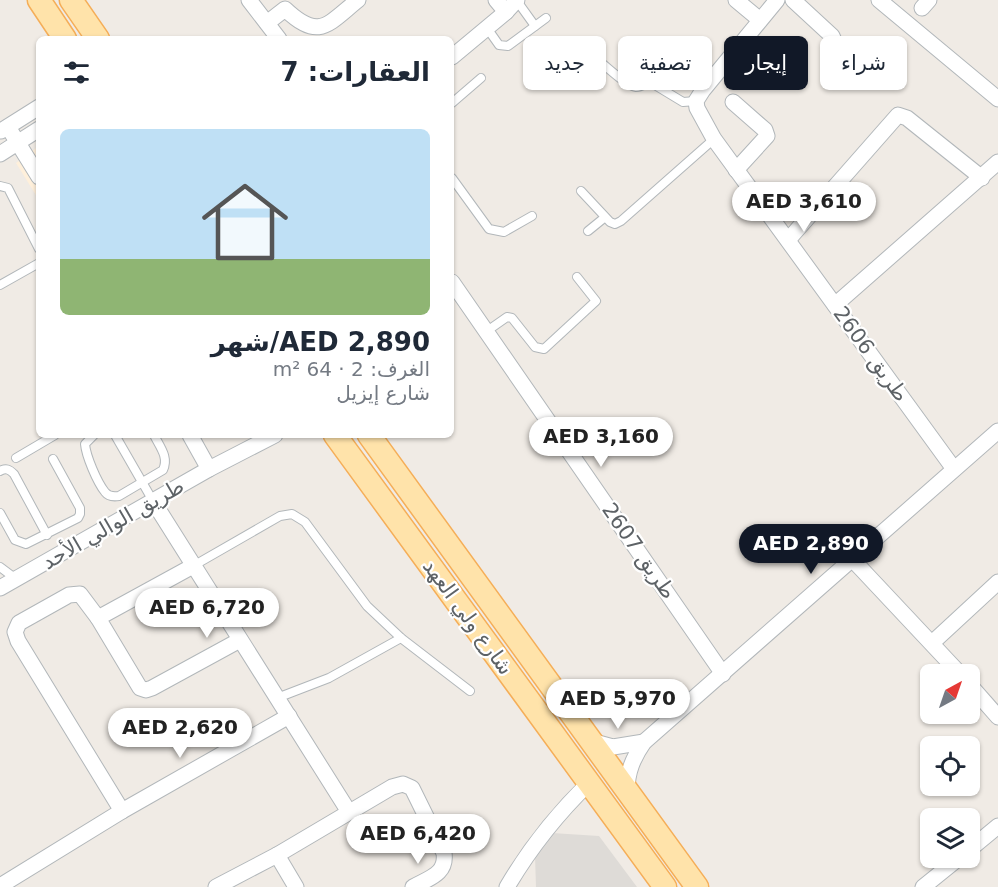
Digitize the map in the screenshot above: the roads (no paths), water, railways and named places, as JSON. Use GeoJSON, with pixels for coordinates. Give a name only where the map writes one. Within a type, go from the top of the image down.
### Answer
{"type":"FeatureCollection","features":[{"type":"Feature","properties":{"kind":"main road"},"geometry":{"type":"LineString","coordinates":[[39,0],[58,33]]}},
{"type":"Feature","properties":{"kind":"main road"},"geometry":{"type":"LineString","coordinates":[[71,0],[96,36]]}},
{"type":"Feature","properties":{"kind":"main road","name":"شارع ولي العهد"},"geometry":{"type":"LineString","coordinates":[[337,438],[665,887]]}},
{"type":"Feature","properties":{"kind":"main road","name":"شارع ولي العهد"},"geometry":{"type":"LineString","coordinates":[[371,438],[697,887]]}},
{"type":"Feature","properties":{"kind":"main road"},"geometry":{"type":"LineString","coordinates":[[590,783],[610,769]]}},
{"type":"Feature","properties":{"kind":"street"},"geometry":{"type":"LineString","coordinates":[[249,0],[277,36]]}},
{"type":"Feature","properties":{"kind":"street"},"geometry":{"type":"LineString","coordinates":[[267,23],[283,4],[295,18],[309,26],[319,28],[328,24],[358,0]]}},
{"type":"Feature","properties":{"kind":"street"},"geometry":{"type":"LineString","coordinates":[[496,0],[513,4]]}},
{"type":"Feature","properties":{"kind":"street"},"geometry":{"type":"LineString","coordinates":[[736,0],[760,20]]}},
{"type":"Feature","properties":{"kind":"street"},"geometry":{"type":"LineString","coordinates":[[696,101],[777,0]]}},
{"type":"Feature","properties":{"kind":"street"},"geometry":{"type":"LineString","coordinates":[[793,0],[832,36]]}},
{"type":"Feature","properties":{"kind":"street"},"geometry":{"type":"LineString","coordinates":[[879,0],[998,99]]}},
{"type":"Feature","properties":{"kind":"street"},"geometry":{"type":"LineString","coordinates":[[454,55],[513,4]]}},
{"type":"Feature","properties":{"kind":"street","name":"طريق 2606"},"geometry":{"type":"LineString","coordinates":[[696,101],[697,108],[714,139],[954,469]]}},
{"type":"Feature","properties":{"kind":"street"},"geometry":{"type":"LineString","coordinates":[[733,102],[765,130],[767,136],[736,170]]}},
{"type":"Feature","properties":{"kind":"street"},"geometry":{"type":"LineString","coordinates":[[36,109],[4,129],[18,142],[36,172]]}},
{"type":"Feature","properties":{"kind":"street"},"geometry":{"type":"LineString","coordinates":[[788,240],[898,115],[907,118],[982,178]]}},
{"type":"Feature","properties":{"kind":"street"},"geometry":{"type":"LineString","coordinates":[[0,154],[36,131]]}},
{"type":"Feature","properties":{"kind":"street"},"geometry":{"type":"LineString","coordinates":[[835,305],[998,162]]}},
{"type":"Feature","properties":{"kind":"street","name":"طريق 2607"},"geometry":{"type":"LineString","coordinates":[[454,285],[723,674]]}},
{"type":"Feature","properties":{"kind":"street"},"geometry":{"type":"LineString","coordinates":[[627,791],[632,761],[644,742],[854,560],[998,431]]}},
{"type":"Feature","properties":{"kind":"street","name":"طريق الوالي الأحد"},"geometry":{"type":"LineString","coordinates":[[192,438],[209,469]]}},
{"type":"Feature","properties":{"kind":"street","name":"طريق الوالي الأحد"},"geometry":{"type":"LineString","coordinates":[[0,588],[209,469],[269,438]]}},
{"type":"Feature","properties":{"kind":"street"},"geometry":{"type":"LineString","coordinates":[[153,501],[350,812]]}},
{"type":"Feature","properties":{"kind":"street"},"geometry":{"type":"LineString","coordinates":[[854,560],[951,664]]}},
{"type":"Feature","properties":{"kind":"street"},"geometry":{"type":"LineString","coordinates":[[98,618],[194,566]]}},
{"type":"Feature","properties":{"kind":"street"},"geometry":{"type":"LineString","coordinates":[[932,643],[998,582]]}},
{"type":"Feature","properties":{"kind":"street"},"geometry":{"type":"LineString","coordinates":[[122,811],[18,641],[15,632],[19,623],[69,595],[80,594],[98,618],[140,688],[146,690],[240,640]]}},
{"type":"Feature","properties":{"kind":"street"},"geometry":{"type":"LineString","coordinates":[[980,697],[998,717]]}},
{"type":"Feature","properties":{"kind":"street"},"geometry":{"type":"LineString","coordinates":[[0,886],[122,811],[289,716]]}},
{"type":"Feature","properties":{"kind":"street"},"geometry":{"type":"LineString","coordinates":[[590,740],[613,747],[644,742]]}},
{"type":"Feature","properties":{"kind":"street"},"geometry":{"type":"LineString","coordinates":[[507,887],[528,852],[575,797],[590,783]]}},
{"type":"Feature","properties":{"kind":"street"},"geometry":{"type":"LineString","coordinates":[[216,887],[277,855],[392,787],[403,784],[412,788],[444,853],[445,863],[440,872],[413,887]]}},
{"type":"Feature","properties":{"kind":"street"},"geometry":{"type":"LineString","coordinates":[[980,841],[998,826]]}},
{"type":"Feature","properties":{"kind":"street"},"geometry":{"type":"LineString","coordinates":[[277,855],[296,887]]}},
{"type":"Feature","properties":{"kind":"street"},"geometry":{"type":"LineString","coordinates":[[923,887],[947,868]]}},
{"type":"Feature","properties":{"kind":"lane"},"geometry":{"type":"LineString","coordinates":[[513,4],[535,26]]}},
{"type":"Feature","properties":{"kind":"lane"},"geometry":{"type":"LineString","coordinates":[[487,28],[499,45],[504,47],[546,18]]}},
{"type":"Feature","properties":{"kind":"lane"},"geometry":{"type":"LineString","coordinates":[[606,67],[630,85],[639,87],[650,82],[683,102],[696,101]]}},
{"type":"Feature","properties":{"kind":"lane"},"geometry":{"type":"LineString","coordinates":[[454,101],[481,78]]}},
{"type":"Feature","properties":{"kind":"lane"},"geometry":{"type":"LineString","coordinates":[[581,191],[604,218],[615,224],[714,139]]}},
{"type":"Feature","properties":{"kind":"lane"},"geometry":{"type":"LineString","coordinates":[[0,186],[8,188],[36,243]]}},
{"type":"Feature","properties":{"kind":"lane"},"geometry":{"type":"LineString","coordinates":[[454,188],[484,224],[496,232],[511,230],[532,216]]}},
{"type":"Feature","properties":{"kind":"lane"},"geometry":{"type":"LineString","coordinates":[[588,231],[604,218]]}},
{"type":"Feature","properties":{"kind":"lane"},"geometry":{"type":"LineString","coordinates":[[0,285],[36,265]]}},
{"type":"Feature","properties":{"kind":"lane"},"geometry":{"type":"LineString","coordinates":[[487,332],[507,317],[512,318],[535,347],[544,349],[596,301],[577,277]]}},
{"type":"Feature","properties":{"kind":"lane"},"geometry":{"type":"LineString","coordinates":[[16,458],[50,438]]}},
{"type":"Feature","properties":{"kind":"lane"},"geometry":{"type":"LineString","coordinates":[[91,438],[85,444],[86,454],[105,493],[114,497],[163,470],[167,463],[155,438]]}},
{"type":"Feature","properties":{"kind":"lane"},"geometry":{"type":"LineString","coordinates":[[117,438],[141,484],[153,501]]}},
{"type":"Feature","properties":{"kind":"lane"},"geometry":{"type":"LineString","coordinates":[[0,513],[15,540],[26,544],[78,518],[80,508],[52,459]]}},
{"type":"Feature","properties":{"kind":"lane"},"geometry":{"type":"LineString","coordinates":[[0,471],[10,470],[14,474],[47,535]]}},
{"type":"Feature","properties":{"kind":"lane"},"geometry":{"type":"LineString","coordinates":[[194,566],[280,516],[292,514],[305,522],[367,606],[401,638],[470,691]]}},
{"type":"Feature","properties":{"kind":"lane"},"geometry":{"type":"LineString","coordinates":[[0,567],[16,579]]}},
{"type":"Feature","properties":{"kind":"lane"},"geometry":{"type":"LineString","coordinates":[[277,698],[329,678],[401,638]]}}]}
